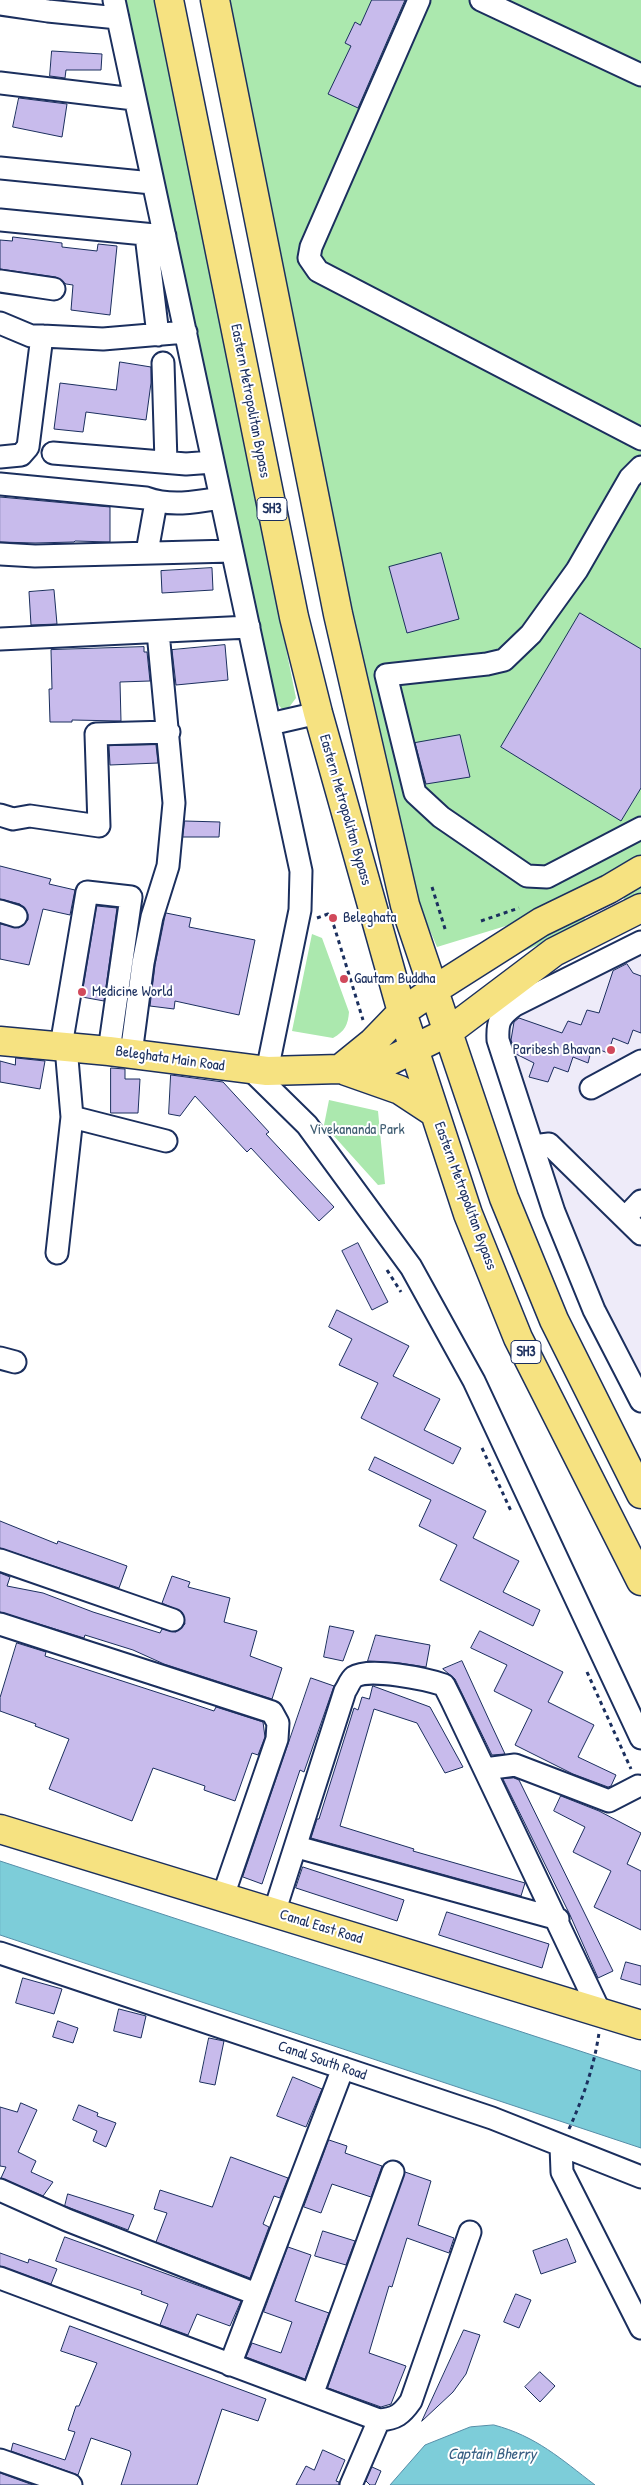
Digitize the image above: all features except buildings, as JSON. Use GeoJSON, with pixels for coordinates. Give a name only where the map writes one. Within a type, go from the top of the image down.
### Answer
{"type":"FeatureCollection","features":[{"type":"Feature","properties":{"kind":"main road","name":"Eastern Metropolitan Bypass"},"geometry":{"type":"LineString","coordinates":[[169,0],[294,617],[318,713],[402,1012],[416,1050],[468,1214],[518,1338],[641,1581]]}},
{"type":"Feature","properties":{"kind":"main road","name":"SH3"},"geometry":{"type":"LineString","coordinates":[[215,0],[338,614],[405,905],[504,1198],[554,1320],[641,1494]]}},
{"type":"Feature","properties":{"kind":"main road"},"geometry":{"type":"LineString","coordinates":[[340,1069],[373,1042],[402,1012],[434,990],[541,922],[609,889],[641,870]]}},
{"type":"Feature","properties":{"kind":"main road"},"geometry":{"type":"LineString","coordinates":[[340,1069],[385,1063],[416,1050],[448,1032],[554,952],[641,908]]}},
{"type":"Feature","properties":{"kind":"main road","name":"Beleghata Main Road"},"geometry":{"type":"LineString","coordinates":[[0,1041],[120,1052],[258,1070],[340,1069]]}},
{"type":"Feature","properties":{"kind":"main road"},"geometry":{"type":"LineString","coordinates":[[340,1069],[400,1090],[435,1113]]}},
{"type":"Feature","properties":{"kind":"main road","name":"Canal East Road"},"geometry":{"type":"LineString","coordinates":[[0,1829],[641,2025]]}},
{"type":"Feature","properties":{"kind":"street"},"geometry":{"type":"LineString","coordinates":[[419,0],[312,247],[309,258],[318,271],[641,439]]}},
{"type":"Feature","properties":{"kind":"street"},"geometry":{"type":"LineString","coordinates":[[481,0],[641,76]]}},
{"type":"Feature","properties":{"kind":"street"},"geometry":{"type":"LineString","coordinates":[[0,4],[48,11],[116,9],[152,183],[158,336]]}},
{"type":"Feature","properties":{"kind":"street"},"geometry":{"type":"LineString","coordinates":[[0,83],[134,99]]}},
{"type":"Feature","properties":{"kind":"street"},"geometry":{"type":"LineString","coordinates":[[0,168],[152,183]]}},
{"type":"Feature","properties":{"kind":"street"},"geometry":{"type":"LineString","coordinates":[[0,220],[155,236]]}},
{"type":"Feature","properties":{"kind":"street"},"geometry":{"type":"LineString","coordinates":[[155,236],[186,332],[296,845],[302,888],[300,910],[258,1070],[307,1125],[411,1267],[474,1381],[641,1738]]}},
{"type":"Feature","properties":{"kind":"street"},"geometry":{"type":"LineString","coordinates":[[0,281],[54,290]]}},
{"type":"Feature","properties":{"kind":"street"},"geometry":{"type":"LineString","coordinates":[[0,323],[31,336],[103,339],[158,336],[186,332]]}},
{"type":"Feature","properties":{"kind":"street"},"geometry":{"type":"LineString","coordinates":[[0,456],[21,455],[28,447],[42,336]]}},
{"type":"Feature","properties":{"kind":"street"},"geometry":{"type":"LineString","coordinates":[[163,364],[166,462]]}},
{"type":"Feature","properties":{"kind":"street"},"geometry":{"type":"LineString","coordinates":[[53,453],[166,462],[213,462]]}},
{"type":"Feature","properties":{"kind":"street"},"geometry":{"type":"LineString","coordinates":[[641,467],[630,478],[576,570],[531,634],[504,660],[487,664],[386,675],[416,793],[441,817],[527,876],[547,877],[641,828]]}},
{"type":"Feature","properties":{"kind":"street"},"geometry":{"type":"LineString","coordinates":[[0,484],[146,498],[156,502],[202,501],[221,498]]}},
{"type":"Feature","properties":{"kind":"street"},"geometry":{"type":"LineString","coordinates":[[148,552],[156,502]]}},
{"type":"Feature","properties":{"kind":"street"},"geometry":{"type":"LineString","coordinates":[[0,554],[35,556],[232,551]]}},
{"type":"Feature","properties":{"kind":"street"},"geometry":{"type":"LineString","coordinates":[[0,639],[249,628]]}},
{"type":"Feature","properties":{"kind":"street"},"geometry":{"type":"LineString","coordinates":[[120,1052],[150,926],[168,866],[174,803],[169,732],[158,632]]}},
{"type":"Feature","properties":{"kind":"street"},"geometry":{"type":"LineString","coordinates":[[270,724],[318,713]]}},
{"type":"Feature","properties":{"kind":"street"},"geometry":{"type":"LineString","coordinates":[[0,815],[13,819],[30,816],[99,826],[96,734],[169,732]]}},
{"type":"Feature","properties":{"kind":"street"},"geometry":{"type":"LineString","coordinates":[[57,1253],[72,1117],[64,1047],[87,892],[131,897],[120,1052]]}},
{"type":"Feature","properties":{"kind":"street"},"geometry":{"type":"LineString","coordinates":[[588,936],[603,963]]}},
{"type":"Feature","properties":{"kind":"street"},"geometry":{"type":"LineString","coordinates":[[639,1392],[594,1310],[554,1212],[498,1040],[497,1027],[502,1015],[515,1005],[603,963],[641,942]]}},
{"type":"Feature","properties":{"kind":"street"},"geometry":{"type":"LineString","coordinates":[[591,1088],[641,1061]]}},
{"type":"Feature","properties":{"kind":"street"},"geometry":{"type":"LineString","coordinates":[[72,1117],[166,1140]]}},
{"type":"Feature","properties":{"kind":"street"},"geometry":{"type":"LineString","coordinates":[[533,1146],[549,1144],[641,1234]]}},
{"type":"Feature","properties":{"kind":"street"},"geometry":{"type":"LineString","coordinates":[[625,1218],[641,1201]]}},
{"type":"Feature","properties":{"kind":"street"},"geometry":{"type":"LineString","coordinates":[[0,1560],[173,1620]]}},
{"type":"Feature","properties":{"kind":"street"},"geometry":{"type":"LineString","coordinates":[[0,1624],[272,1712],[278,1724],[276,1739],[223,1896]]}},
{"type":"Feature","properties":{"kind":"street"},"geometry":{"type":"LineString","coordinates":[[274,1913],[345,1691],[353,1678],[366,1672],[430,1680],[444,1685],[558,1919],[601,2014]]}},
{"type":"Feature","properties":{"kind":"street"},"geometry":{"type":"LineString","coordinates":[[485,1768],[515,1764],[609,1801],[638,1786]]}},
{"type":"Feature","properties":{"kind":"street"},"geometry":{"type":"LineString","coordinates":[[296,1847],[558,1919]]}},
{"type":"Feature","properties":{"kind":"street","name":"Canal South Road"},"geometry":{"type":"LineString","coordinates":[[0,1953],[492,2118],[641,2177]]}},
{"type":"Feature","properties":{"kind":"street"},"geometry":{"type":"LineString","coordinates":[[230,2364],[343,2068]]}},
{"type":"Feature","properties":{"kind":"street"},"geometry":{"type":"LineString","coordinates":[[561,2146],[562,2172],[641,2328]]}},
{"type":"Feature","properties":{"kind":"street"},"geometry":{"type":"LineString","coordinates":[[312,2395],[393,2172]]}},
{"type":"Feature","properties":{"kind":"street"},"geometry":{"type":"LineString","coordinates":[[0,2190],[66,2220],[256,2294]]}},
{"type":"Feature","properties":{"kind":"street"},"geometry":{"type":"LineString","coordinates":[[0,2278],[379,2420],[390,2420],[401,2415],[411,2401],[470,2232]]}},
{"type":"Feature","properties":{"kind":"street"},"geometry":{"type":"LineString","coordinates":[[351,2485],[379,2420]]}},
{"type":"Feature","properties":{"kind":"street"},"geometry":{"type":"LineString","coordinates":[[0,2460],[71,2485]]}},
{"type":"Feature","properties":{"kind":"path"},"geometry":{"type":"LineString","coordinates":[[432,887],[446,932]]}},
{"type":"Feature","properties":{"kind":"path"},"geometry":{"type":"LineString","coordinates":[[481,921],[524,907]]}},
{"type":"Feature","properties":{"kind":"path"},"geometry":{"type":"LineString","coordinates":[[334,926],[364,1024]]}},
{"type":"Feature","properties":{"kind":"path"},"geometry":{"type":"LineString","coordinates":[[386,1269],[402,1294]]}},
{"type":"Feature","properties":{"kind":"path"},"geometry":{"type":"LineString","coordinates":[[479,1441],[512,1512]]}},
{"type":"Feature","properties":{"kind":"path"},"geometry":{"type":"LineString","coordinates":[[586,1671],[638,1786]]}},
{"type":"Feature","properties":{"kind":"path"},"geometry":{"type":"LineString","coordinates":[[578,2109],[595,2060]]}},
{"type":"Feature","properties":{"kind":"shaded area"},"geometry":{"type":"Polygon","coordinates":[[[641,949],[641,1378],[637,1381],[595,1300],[505,1036],[508,1016],[641,949]]]}},
{"type":"Feature","properties":{"kind":"green space"},"geometry":{"type":"Polygon","coordinates":[[[125,0],[155,0],[296,698],[287,710],[282,709],[277,703],[125,0]]]}},
{"type":"Feature","properties":{"kind":"green space"},"geometry":{"type":"Polygon","coordinates":[[[223,0],[641,0],[641,859],[535,917],[437,947],[417,900],[367,707],[223,0]]]}},
{"type":"Feature","properties":{"kind":"green space"},"geometry":{"type":"Polygon","coordinates":[[[641,885],[641,892],[627,900],[624,899],[624,896],[641,885]]]}},
{"type":"Feature","properties":{"kind":"green space"},"geometry":{"type":"Polygon","coordinates":[[[584,917],[586,921],[504,960],[446,976],[584,917]]]}},
{"type":"Feature","properties":{"kind":"green space"},"geometry":{"type":"Polygon","coordinates":[[[312,934],[322,938],[349,1012],[345,1027],[333,1038],[292,1031],[312,934]]]}},
{"type":"Feature","properties":{"kind":"green space","name":"Vivekananda Park"},"geometry":{"type":"Polygon","coordinates":[[[329,1100],[378,1111],[385,1184],[378,1185],[324,1125],[329,1100]]]}},
{"type":"Feature","properties":{"kind":"water"},"geometry":{"type":"Polygon","coordinates":[[[0,1861],[641,2071],[641,2148],[0,1935],[0,1861]]]}},
{"type":"Feature","properties":{"kind":"water","name":"Captain Bherry"},"geometry":{"type":"Polygon","coordinates":[[[494,2425],[523,2435],[548,2449],[595,2485],[390,2485],[425,2445],[470,2427],[494,2425]]]}},
{"type":"Feature","properties":{"kind":"place","name":"Beleghata"},"geometry":{"type":"Point","coordinates":[333,918]}},
{"type":"Feature","properties":{"kind":"place","name":"Gautam Buddha"},"geometry":{"type":"Point","coordinates":[344,979]}},
{"type":"Feature","properties":{"kind":"place","name":"Medicine World"},"geometry":{"type":"Point","coordinates":[82,992]}},
{"type":"Feature","properties":{"kind":"place","name":"Paribesh Bhavan"},"geometry":{"type":"Point","coordinates":[611,1050]}}]}
